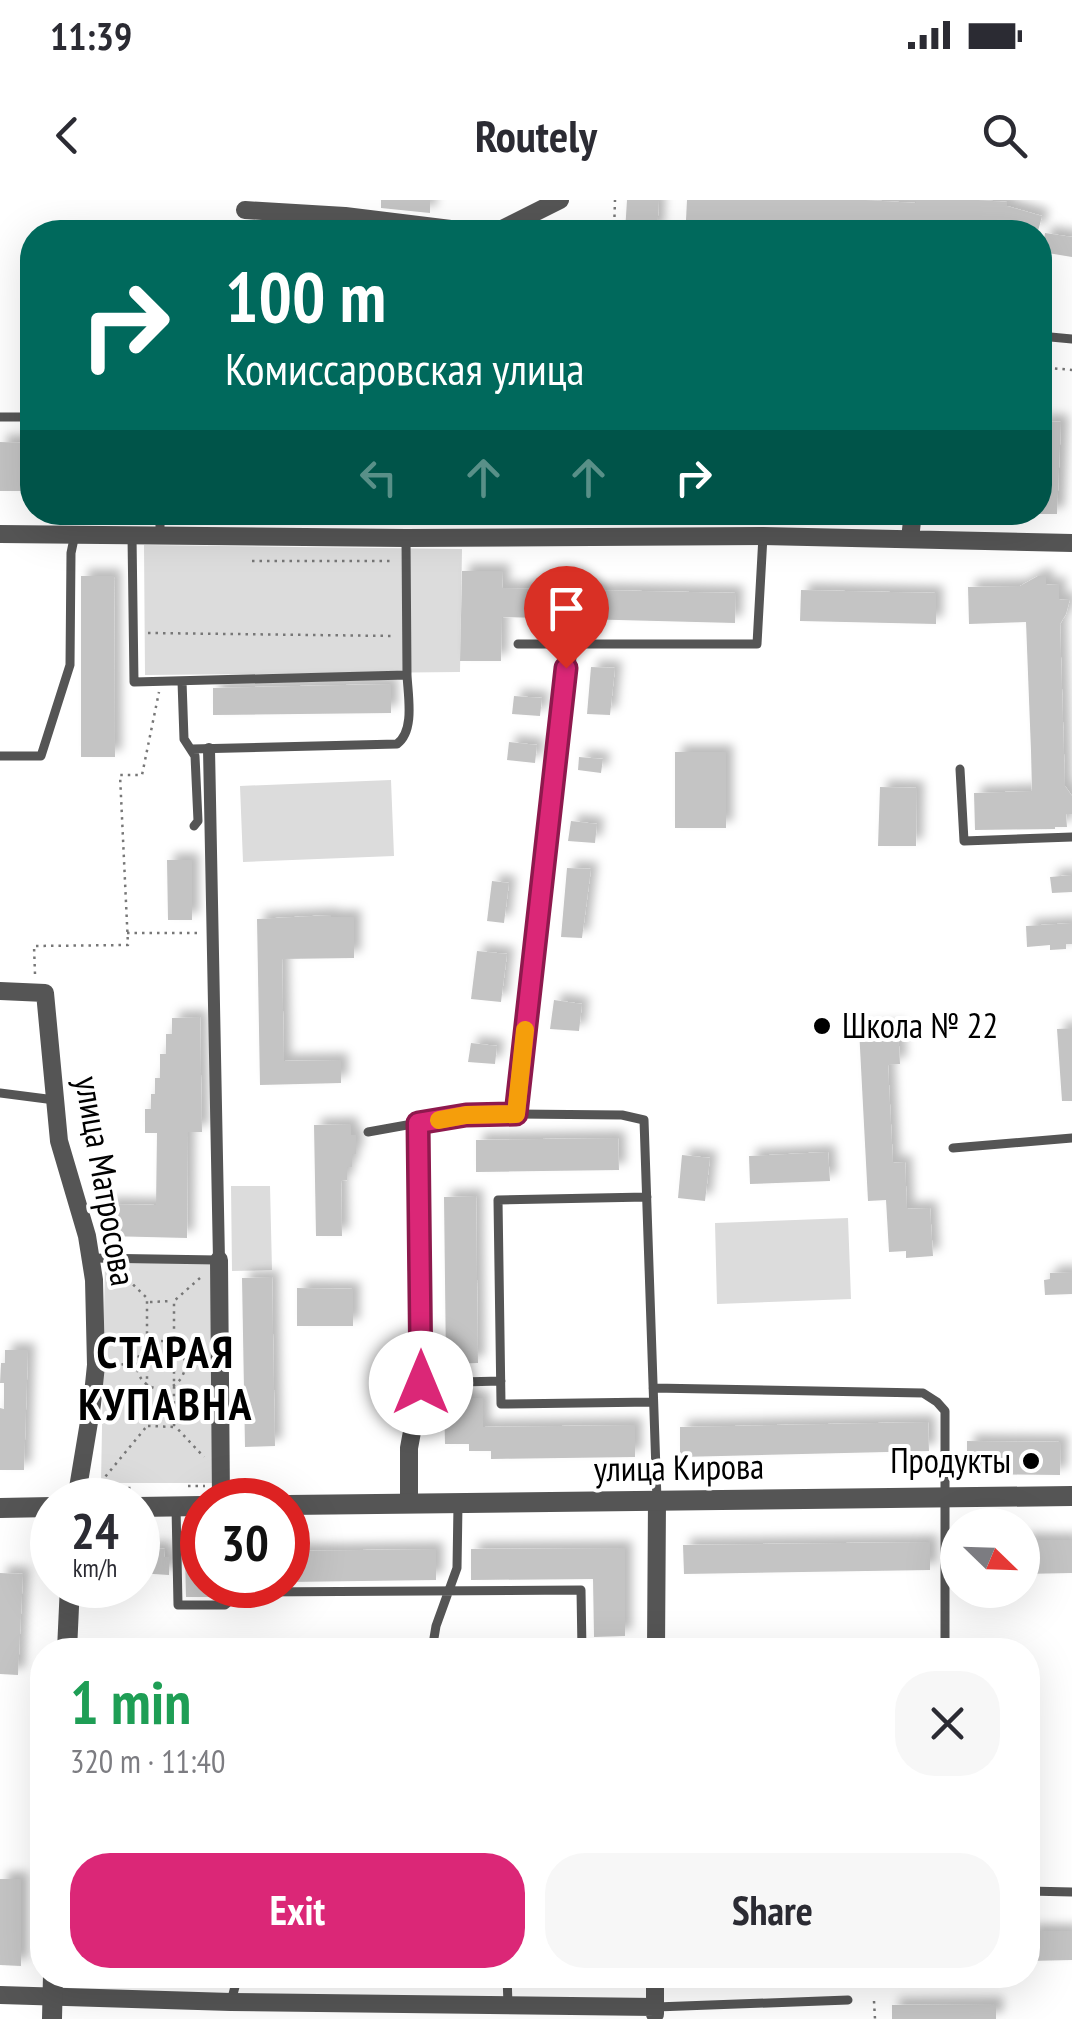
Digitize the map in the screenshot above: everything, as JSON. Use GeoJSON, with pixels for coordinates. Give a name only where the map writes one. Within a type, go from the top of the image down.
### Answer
{"type":"FeatureCollection","features":[{"type":"Feature","properties":{"kind":"street"},"geometry":{"type":"LineString","coordinates":[[520,220],[560,200]]}},
{"type":"Feature","properties":{"kind":"street"},"geometry":{"type":"LineString","coordinates":[[245,210],[378,220]]}},
{"type":"Feature","properties":{"kind":"street"},"geometry":{"type":"LineString","coordinates":[[910,540],[912,525]]}},
{"type":"Feature","properties":{"kind":"street"},"geometry":{"type":"LineString","coordinates":[[0,534],[763,536],[1072,543]]}},
{"type":"Feature","properties":{"kind":"street"},"geometry":{"type":"LineString","coordinates":[[408,1503],[408,1448],[421,1383],[418,1123],[466,1115],[516,1114],[569,644]]}},
{"type":"Feature","properties":{"kind":"street"},"geometry":{"type":"LineString","coordinates":[[209,748],[220,1478]]}},
{"type":"Feature","properties":{"kind":"street"},"geometry":{"type":"LineString","coordinates":[[0,991],[40,992]]}},
{"type":"Feature","properties":{"kind":"street","name":"улица Матросова"},"geometry":{"type":"LineString","coordinates":[[40,992],[59,1141],[98,1258],[96,1365],[80,1478]]}},
{"type":"Feature","properties":{"kind":"street","name":"улица Кирова"},"geometry":{"type":"LineString","coordinates":[[310,1505],[1072,1496]]}},
{"type":"Feature","properties":{"kind":"street"},"geometry":{"type":"LineString","coordinates":[[656,1500],[656,1638]]}},
{"type":"Feature","properties":{"kind":"street"},"geometry":{"type":"LineString","coordinates":[[160,1506],[180,1506]]}},
{"type":"Feature","properties":{"kind":"street"},"geometry":{"type":"LineString","coordinates":[[0,1508],[30,1508]]}},
{"type":"Feature","properties":{"kind":"street"},"geometry":{"type":"LineString","coordinates":[[68,1638],[69,1608]]}},
{"type":"Feature","properties":{"kind":"street"},"geometry":{"type":"LineString","coordinates":[[52,1988],[52,2019]]}},
{"type":"Feature","properties":{"kind":"street"},"geometry":{"type":"LineString","coordinates":[[0,1995],[508,2005],[654,2013],[655,1988]]}},
{"type":"Feature","properties":{"kind":"lane"},"geometry":{"type":"LineString","coordinates":[[160,525],[160,536]]}},
{"type":"Feature","properties":{"kind":"lane"},"geometry":{"type":"LineString","coordinates":[[0,756],[41,756],[70,665],[71,553],[75,534]]}},
{"type":"Feature","properties":{"kind":"lane"},"geometry":{"type":"LineString","coordinates":[[132,536],[134,682],[407,675]]}},
{"type":"Feature","properties":{"kind":"lane"},"geometry":{"type":"LineString","coordinates":[[518,644],[757,644],[763,536]]}},
{"type":"Feature","properties":{"kind":"lane"},"geometry":{"type":"LineString","coordinates":[[192,749],[397,744],[404,740],[406,538]]}},
{"type":"Feature","properties":{"kind":"lane"},"geometry":{"type":"LineString","coordinates":[[182,681],[184,739],[195,756],[198,821],[194,826]]}},
{"type":"Feature","properties":{"kind":"lane"},"geometry":{"type":"LineString","coordinates":[[960,769],[964,841],[1072,837]]}},
{"type":"Feature","properties":{"kind":"lane"},"geometry":{"type":"LineString","coordinates":[[0,1093],[46,1099]]}},
{"type":"Feature","properties":{"kind":"lane"},"geometry":{"type":"LineString","coordinates":[[516,1114],[622,1115],[644,1120],[656,1500]]}},
{"type":"Feature","properties":{"kind":"lane"},"geometry":{"type":"LineString","coordinates":[[368,1132],[418,1123]]}},
{"type":"Feature","properties":{"kind":"lane"},"geometry":{"type":"LineString","coordinates":[[953,1148],[1072,1138]]}},
{"type":"Feature","properties":{"kind":"lane"},"geometry":{"type":"LineString","coordinates":[[647,1197],[498,1200],[501,1381],[502,1404],[654,1402]]}},
{"type":"Feature","properties":{"kind":"lane"},"geometry":{"type":"LineString","coordinates":[[98,1258],[219,1260]]}},
{"type":"Feature","properties":{"kind":"lane"},"geometry":{"type":"LineString","coordinates":[[421,1383],[501,1381]]}},
{"type":"Feature","properties":{"kind":"lane"},"geometry":{"type":"LineString","coordinates":[[653,1388],[923,1392],[938,1402],[944,1412],[946,1638]]}},
{"type":"Feature","properties":{"kind":"lane"},"geometry":{"type":"LineString","coordinates":[[434,1638],[458,1557],[458,1502]]}},
{"type":"Feature","properties":{"kind":"lane"},"geometry":{"type":"LineString","coordinates":[[176,1506],[178,1605],[225,1605],[241,1592],[582,1590],[582,1638]]}},
{"type":"Feature","properties":{"kind":"lane"},"geometry":{"type":"LineString","coordinates":[[1040,1891],[1072,1892]]}},
{"type":"Feature","properties":{"kind":"lane"},"geometry":{"type":"LineString","coordinates":[[231,2002],[235,1988]]}},
{"type":"Feature","properties":{"kind":"lane"},"geometry":{"type":"LineString","coordinates":[[508,1988],[508,2005]]}},
{"type":"Feature","properties":{"kind":"lane"},"geometry":{"type":"LineString","coordinates":[[654,2013],[848,2000]]}},
{"type":"Feature","properties":{"kind":"path"},"geometry":{"type":"LineString","coordinates":[[252,561],[406,561]]}},
{"type":"Feature","properties":{"kind":"path"},"geometry":{"type":"LineString","coordinates":[[134,633],[407,636]]}},
{"type":"Feature","properties":{"kind":"path"},"geometry":{"type":"LineString","coordinates":[[40,992],[34,946],[128,946],[120,776],[142,774],[162,681]]}},
{"type":"Feature","properties":{"kind":"path"},"geometry":{"type":"LineString","coordinates":[[127,933],[214,933]]}},
{"type":"Feature","properties":{"kind":"path"},"geometry":{"type":"LineString","coordinates":[[98,1258],[147,1298],[147,1426],[104,1478]]}},
{"type":"Feature","properties":{"kind":"path"},"geometry":{"type":"LineString","coordinates":[[147,1302],[174,1302],[219,1260]]}},
{"type":"Feature","properties":{"kind":"path"},"geometry":{"type":"LineString","coordinates":[[174,1302],[174,1425],[220,1474]]}},
{"type":"Feature","properties":{"kind":"path"},"geometry":{"type":"LineString","coordinates":[[160,1342],[174,1345],[180,1351],[184,1374],[174,1386],[158,1389],[147,1384],[137,1365],[140,1354],[147,1346],[160,1342]]}},
{"type":"Feature","properties":{"kind":"path"},"geometry":{"type":"LineString","coordinates":[[105,1364],[137,1365]]}},
{"type":"Feature","properties":{"kind":"path"},"geometry":{"type":"LineString","coordinates":[[147,1426],[176,1427]]}},
{"type":"Feature","properties":{"kind":"path"},"geometry":{"type":"LineString","coordinates":[[874,2001],[874,2019]]}},
{"type":"Feature","properties":{"kind":"shaded area"},"geometry":{"type":"Polygon","coordinates":[[[144,545],[462,549],[460,672],[145,675],[144,545]]]}},
{"type":"Feature","properties":{"kind":"shaded area"},"geometry":{"type":"Polygon","coordinates":[[[391,780],[394,856],[243,862],[240,786],[391,780]]]}},
{"type":"Feature","properties":{"kind":"shaded area"},"geometry":{"type":"Polygon","coordinates":[[[231,1186],[270,1186],[272,1270],[232,1271],[231,1186]]]}},
{"type":"Feature","properties":{"kind":"shaded area"},"geometry":{"type":"Polygon","coordinates":[[[848,1218],[851,1299],[717,1304],[715,1223],[848,1218]]]}},
{"type":"Feature","properties":{"kind":"shaded area"},"geometry":{"type":"Polygon","coordinates":[[[105,1261],[211,1264],[213,1478],[180,1478],[180,1483],[160,1483],[160,1478],[101,1478],[105,1261]]]}},
{"type":"Feature","properties":{"kind":"building"},"geometry":{"type":"Polygon","coordinates":[[[381,200],[430,200],[430,213],[381,208],[381,200]]]}},
{"type":"Feature","properties":{"kind":"building"},"geometry":{"type":"Polygon","coordinates":[[[627,200],[659,200],[658,220],[626,220],[627,200]]]}},
{"type":"Feature","properties":{"kind":"building"},"geometry":{"type":"Polygon","coordinates":[[[687,200],[978,200],[1007,202],[1007,206],[1042,216],[1041,220],[686,220],[687,200]]]}},
{"type":"Feature","properties":{"kind":"building"},"geometry":{"type":"Polygon","coordinates":[[[1052,234],[1072,237],[1072,257],[1052,254],[1052,234]]]}},
{"type":"Feature","properties":{"kind":"building"},"geometry":{"type":"Polygon","coordinates":[[[1052,422],[1061,422],[1057,514],[1052,514],[1052,422]]]}},
{"type":"Feature","properties":{"kind":"building"},"geometry":{"type":"Polygon","coordinates":[[[0,442],[20,443],[20,491],[0,491],[0,442]]]}},
{"type":"Feature","properties":{"kind":"building"},"geometry":{"type":"Polygon","coordinates":[[[462,571],[503,571],[502,588],[736,593],[735,623],[502,617],[501,661],[460,661],[462,571]]]}},
{"type":"Feature","properties":{"kind":"building"},"geometry":{"type":"Polygon","coordinates":[[[81,576],[114,576],[115,757],[81,757],[81,576]]]}},
{"type":"Feature","properties":{"kind":"building"},"geometry":{"type":"Polygon","coordinates":[[[1046,576],[1046,585],[1059,584],[1059,600],[1070,599],[1060,624],[1065,786],[1072,796],[1072,814],[1066,814],[1067,827],[1055,829],[975,830],[974,793],[1032,791],[1031,751],[1026,622],[969,624],[968,587],[1020,586],[1046,576]]]}},
{"type":"Feature","properties":{"kind":"building"},"geometry":{"type":"Polygon","coordinates":[[[801,590],[936,593],[936,624],[800,621],[801,590]]]}},
{"type":"Feature","properties":{"kind":"building"},"geometry":{"type":"Polygon","coordinates":[[[591,667],[615,668],[610,715],[587,714],[591,667]]]}},
{"type":"Feature","properties":{"kind":"building"},"geometry":{"type":"Polygon","coordinates":[[[391,684],[391,713],[213,715],[213,688],[391,684]]]}},
{"type":"Feature","properties":{"kind":"building"},"geometry":{"type":"Polygon","coordinates":[[[514,696],[542,698],[540,716],[512,714],[514,696]]]}},
{"type":"Feature","properties":{"kind":"building"},"geometry":{"type":"Polygon","coordinates":[[[509,742],[537,745],[535,763],[507,760],[509,742]]]}},
{"type":"Feature","properties":{"kind":"building"},"geometry":{"type":"Polygon","coordinates":[[[675,752],[726,752],[726,828],[675,828],[675,752]]]}},
{"type":"Feature","properties":{"kind":"building"},"geometry":{"type":"Polygon","coordinates":[[[579,757],[603,759],[601,773],[578,770],[579,757]]]}},
{"type":"Feature","properties":{"kind":"building"},"geometry":{"type":"Polygon","coordinates":[[[880,787],[917,788],[916,846],[878,846],[880,787]]]}},
{"type":"Feature","properties":{"kind":"building"},"geometry":{"type":"Polygon","coordinates":[[[571,821],[597,824],[595,843],[568,841],[571,821]]]}},
{"type":"Feature","properties":{"kind":"building"},"geometry":{"type":"Polygon","coordinates":[[[167,860],[192,860],[192,920],[168,920],[167,860]]]}},
{"type":"Feature","properties":{"kind":"building"},"geometry":{"type":"Polygon","coordinates":[[[567,868],[591,869],[582,938],[561,937],[567,868]]]}},
{"type":"Feature","properties":{"kind":"building"},"geometry":{"type":"Polygon","coordinates":[[[1072,875],[1072,892],[1052,893],[1050,877],[1072,875]]]}},
{"type":"Feature","properties":{"kind":"building"},"geometry":{"type":"Polygon","coordinates":[[[492,881],[509,883],[504,923],[487,921],[492,881]]]}},
{"type":"Feature","properties":{"kind":"building"},"geometry":{"type":"Polygon","coordinates":[[[354,917],[354,958],[282,959],[284,1061],[341,1060],[341,1083],[260,1085],[257,919],[354,917]]]}},
{"type":"Feature","properties":{"kind":"building"},"geometry":{"type":"Polygon","coordinates":[[[1072,923],[1072,944],[1066,944],[1066,949],[1050,950],[1050,945],[1027,947],[1026,926],[1072,923]]]}},
{"type":"Feature","properties":{"kind":"building"},"geometry":{"type":"Polygon","coordinates":[[[477,951],[507,954],[501,1002],[471,999],[477,951]]]}},
{"type":"Feature","properties":{"kind":"building"},"geometry":{"type":"Polygon","coordinates":[[[554,1000],[582,1004],[579,1031],[550,1029],[554,1000]]]}},
{"type":"Feature","properties":{"kind":"building"},"geometry":{"type":"Polygon","coordinates":[[[200,1017],[202,1132],[188,1132],[187,1238],[106,1236],[106,1204],[156,1205],[157,1133],[145,1133],[145,1109],[151,1109],[155,1078],[160,1078],[160,1054],[166,1054],[166,1034],[172,1034],[172,1018],[200,1017]]]}},
{"type":"Feature","properties":{"kind":"building"},"geometry":{"type":"Polygon","coordinates":[[[898,1027],[900,1064],[888,1065],[893,1163],[905,1162],[907,1209],[930,1208],[933,1256],[906,1258],[906,1251],[889,1252],[886,1200],[868,1201],[859,1029],[898,1027]]]}},
{"type":"Feature","properties":{"kind":"building"},"geometry":{"type":"Polygon","coordinates":[[[1072,1028],[1072,1101],[1062,1101],[1057,1029],[1072,1028]]]}},
{"type":"Feature","properties":{"kind":"building"},"geometry":{"type":"Polygon","coordinates":[[[471,1043],[497,1046],[495,1064],[468,1062],[471,1043]]]}},
{"type":"Feature","properties":{"kind":"building"},"geometry":{"type":"Polygon","coordinates":[[[351,1124],[351,1135],[356,1135],[356,1154],[352,1154],[352,1167],[347,1167],[347,1180],[341,1181],[342,1236],[316,1236],[314,1125],[351,1124]]]}},
{"type":"Feature","properties":{"kind":"building"},"geometry":{"type":"Polygon","coordinates":[[[618,1138],[619,1170],[476,1172],[476,1140],[618,1138]]]}},
{"type":"Feature","properties":{"kind":"building"},"geometry":{"type":"Polygon","coordinates":[[[828,1152],[830,1181],[750,1184],[749,1156],[828,1152]]]}},
{"type":"Feature","properties":{"kind":"building"},"geometry":{"type":"Polygon","coordinates":[[[682,1155],[710,1158],[705,1201],[678,1198],[682,1155]]]}},
{"type":"Feature","properties":{"kind":"building"},"geometry":{"type":"Polygon","coordinates":[[[476,1196],[478,1363],[446,1364],[444,1197],[476,1196]]]}},
{"type":"Feature","properties":{"kind":"building"},"geometry":{"type":"Polygon","coordinates":[[[1072,1272],[1072,1294],[1045,1295],[1044,1280],[1050,1279],[1050,1273],[1072,1272]]]}},
{"type":"Feature","properties":{"kind":"building"},"geometry":{"type":"Polygon","coordinates":[[[272,1277],[275,1446],[245,1447],[242,1278],[272,1277]]]}},
{"type":"Feature","properties":{"kind":"building"},"geometry":{"type":"Polygon","coordinates":[[[297,1288],[353,1289],[353,1326],[297,1326],[297,1288]]]}},
{"type":"Feature","properties":{"kind":"building"},"geometry":{"type":"Polygon","coordinates":[[[5,1350],[28,1350],[24,1470],[0,1470],[4,1383],[0,1383],[5,1350]]]}},
{"type":"Feature","properties":{"kind":"building"},"geometry":{"type":"Polygon","coordinates":[[[444,1398],[483,1398],[483,1427],[635,1425],[635,1457],[491,1459],[491,1451],[469,1451],[469,1444],[445,1444],[444,1398]]]}},
{"type":"Feature","properties":{"kind":"building"},"geometry":{"type":"Polygon","coordinates":[[[928,1422],[929,1451],[680,1457],[680,1427],[928,1422]]]}},
{"type":"Feature","properties":{"kind":"building"},"geometry":{"type":"Polygon","coordinates":[[[967,1441],[1061,1442],[1060,1475],[967,1474],[967,1441]]]}},
{"type":"Feature","properties":{"kind":"building"},"geometry":{"type":"Polygon","coordinates":[[[1040,1540],[1072,1540],[1072,1573],[1040,1574],[1040,1540]]]}},
{"type":"Feature","properties":{"kind":"building"},"geometry":{"type":"Polygon","coordinates":[[[930,1542],[930,1570],[684,1574],[683,1545],[930,1542]]]}},
{"type":"Feature","properties":{"kind":"building"},"geometry":{"type":"Polygon","coordinates":[[[625,1548],[625,1636],[594,1637],[593,1579],[471,1580],[471,1549],[625,1548]]]}},
{"type":"Feature","properties":{"kind":"building"},"geometry":{"type":"Polygon","coordinates":[[[160,1549],[165,1549],[164,1557],[169,1557],[169,1575],[160,1574],[160,1549]]]}},
{"type":"Feature","properties":{"kind":"building"},"geometry":{"type":"Polygon","coordinates":[[[436,1549],[436,1580],[310,1582],[310,1551],[436,1549]]]}},
{"type":"Feature","properties":{"kind":"building"},"geometry":{"type":"Polygon","coordinates":[[[0,1573],[23,1574],[18,1675],[0,1674],[0,1573]]]}},
{"type":"Feature","properties":{"kind":"building"},"geometry":{"type":"Polygon","coordinates":[[[0,1879],[21,1879],[21,1966],[0,1965],[0,1879]]]}},
{"type":"Feature","properties":{"kind":"building"},"geometry":{"type":"Polygon","coordinates":[[[1040,1931],[1072,1931],[1072,1960],[1040,1961],[1040,1931]]]}},
{"type":"Feature","properties":{"kind":"building"},"geometry":{"type":"Polygon","coordinates":[[[996,2004],[996,2019],[892,2019],[892,2005],[996,2004]]]}},
{"type":"Feature","properties":{"kind":"slow traffic"},"geometry":{"type":"LineString","coordinates":[[439,1120],[516,1114],[525,1030]]}},
{"type":"Feature","properties":{"kind":"place","name":"Школа № 22"},"geometry":{"type":"Point","coordinates":[822,1026]}},
{"type":"Feature","properties":{"kind":"place","name":"Продукты"},"geometry":{"type":"Point","coordinates":[1031,1461]}},
{"type":"Feature","properties":{"kind":"district","name":"СТАРАЯ КУПАВНА"},"geometry":{"type":"Point","coordinates":[166,1378]}},
{"type":"Feature","properties":{"kind":"route"},"geometry":{"type":"LineString","coordinates":[[421,1383],[418,1123],[466,1115],[516,1114],[566,668]]}}]}
